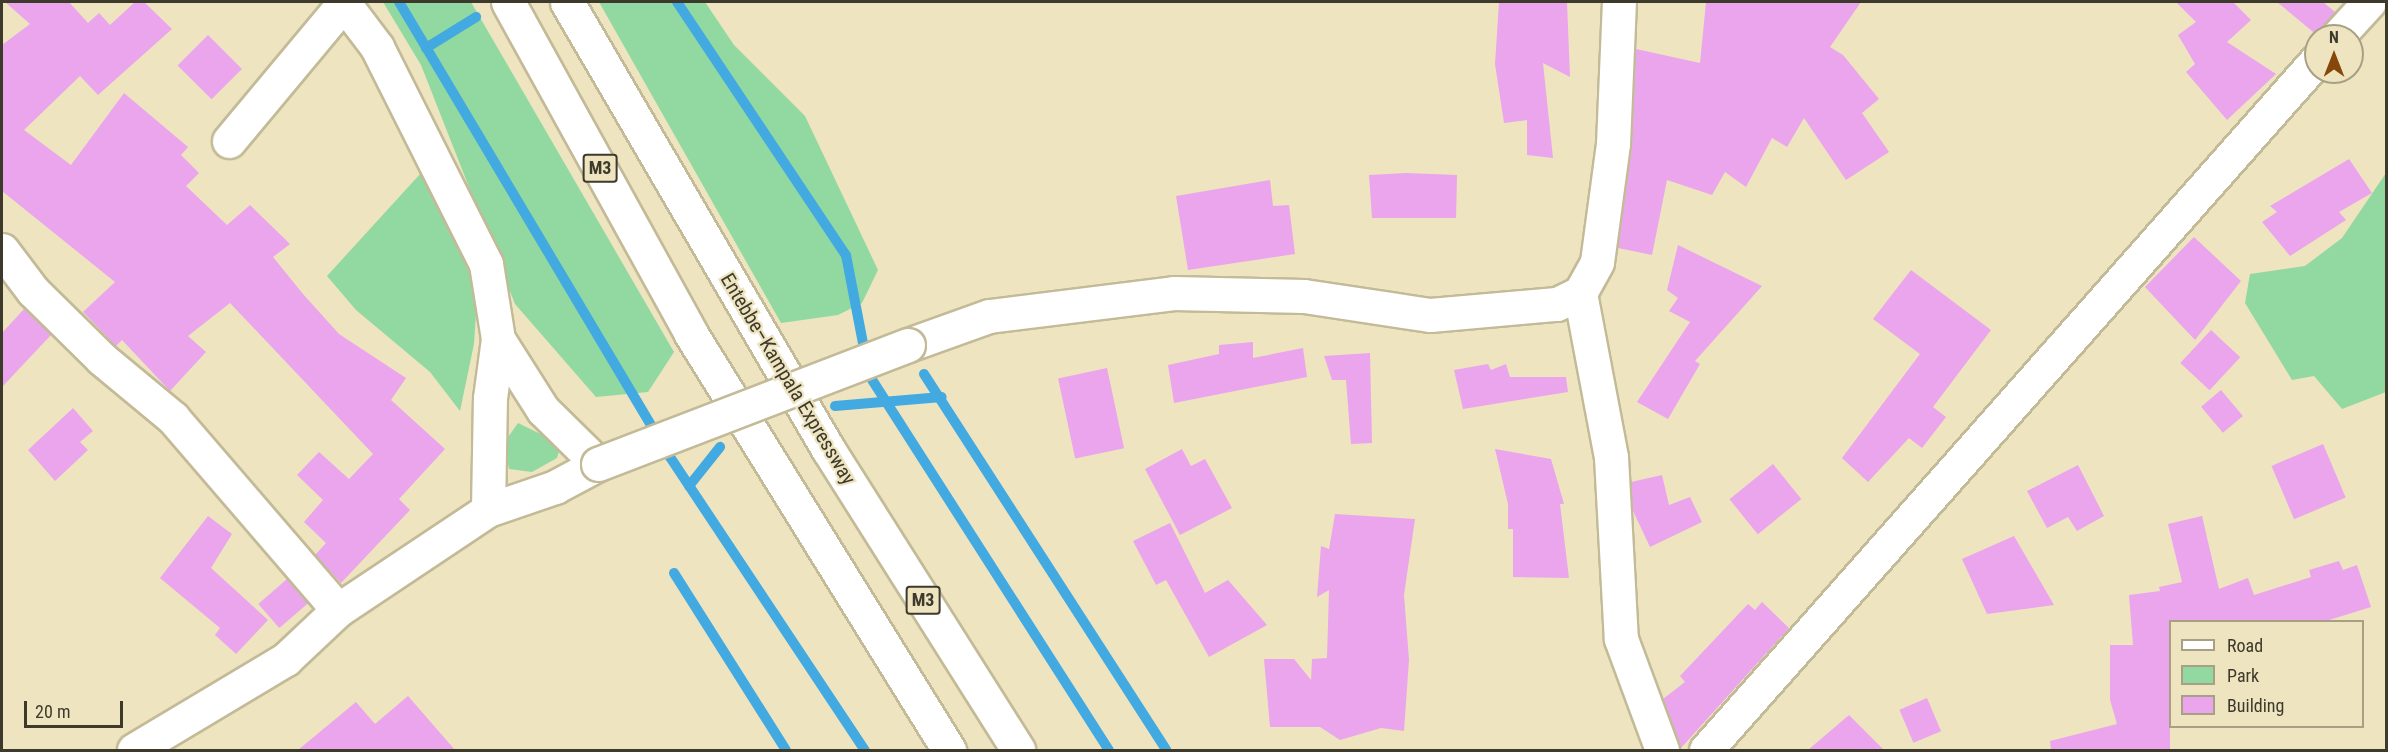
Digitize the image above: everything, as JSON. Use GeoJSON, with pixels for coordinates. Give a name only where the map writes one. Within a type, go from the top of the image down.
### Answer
{"type":"FeatureCollection","features":[{"type":"Feature","properties":{"kind":"main road"},"geometry":{"type":"LineString","coordinates":[[229,141],[348,2],[377,47],[486,264],[498,339],[490,398],[488,510]]}},
{"type":"Feature","properties":{"kind":"main road","name":"M3"},"geometry":{"type":"LineString","coordinates":[[508,2],[692,334],[949,750]]}},
{"type":"Feature","properties":{"kind":"main road","name":"Entebbe–Kampala Expressway"},"geometry":{"type":"LineString","coordinates":[[567,2],[828,449],[1018,750]]}},
{"type":"Feature","properties":{"kind":"main road"},"geometry":{"type":"LineString","coordinates":[[134,750],[285,658],[338,610],[488,510],[555,487],[598,464],[989,316],[1174,293],[1304,296],[1430,315],[1557,304],[1580,293],[1597,262],[1613,144],[1619,2]]}},
{"type":"Feature","properties":{"kind":"main road"},"geometry":{"type":"LineString","coordinates":[[2349,24],[2369,2]]}},
{"type":"Feature","properties":{"kind":"main road"},"geometry":{"type":"LineString","coordinates":[[1707,750],[2304,75]]}},
{"type":"Feature","properties":{"kind":"main road"},"geometry":{"type":"LineString","coordinates":[[2,250],[33,291],[102,359],[173,418],[338,610]]}},
{"type":"Feature","properties":{"kind":"main road"},"geometry":{"type":"LineString","coordinates":[[1580,293],[1611,457],[1621,639],[1662,750]]}},
{"type":"Feature","properties":{"kind":"main road"},"geometry":{"type":"LineString","coordinates":[[498,339],[543,410],[598,464]]}},
{"type":"Feature","properties":{"kind":"green space"},"geometry":{"type":"Polygon","coordinates":[[[383,2],[471,2],[674,352],[648,392],[596,397],[515,304],[421,65],[383,2]]]}},
{"type":"Feature","properties":{"kind":"green space"},"geometry":{"type":"Polygon","coordinates":[[[599,2],[705,2],[734,45],[805,116],[878,270],[862,303],[838,315],[781,323],[599,2]]]}},
{"type":"Feature","properties":{"kind":"green space"},"geometry":{"type":"Polygon","coordinates":[[[421,173],[471,261],[477,299],[474,344],[460,411],[430,372],[356,310],[327,276],[421,173]]]}},
{"type":"Feature","properties":{"kind":"green space"},"geometry":{"type":"Polygon","coordinates":[[[2386,173],[2386,392],[2342,409],[2314,376],[2292,380],[2245,303],[2250,274],[2305,266],[2342,238],[2386,173]]]}},
{"type":"Feature","properties":{"kind":"green space"},"geometry":{"type":"Polygon","coordinates":[[[518,423],[561,444],[557,458],[532,472],[509,469],[504,443],[518,423]]]}},
{"type":"Feature","properties":{"kind":"building"},"geometry":{"type":"Polygon","coordinates":[[[5,2],[69,2],[88,23],[99,13],[110,25],[135,2],[144,2],[172,29],[98,95],[80,76],[24,130],[71,165],[124,93],[188,147],[181,155],[199,173],[186,186],[227,225],[250,205],[290,244],[273,257],[339,334],[406,378],[391,400],[445,449],[399,499],[410,510],[341,583],[315,555],[326,543],[304,522],[323,500],[297,475],[319,452],[349,479],[373,454],[230,303],[188,336],[206,352],[170,391],[122,340],[116,346],[83,312],[115,282],[2,191],[2,45],[30,24],[5,2]]]}},
{"type":"Feature","properties":{"kind":"building"},"geometry":{"type":"Polygon","coordinates":[[[1499,2],[1567,2],[1570,77],[1543,63],[1553,158],[1527,155],[1527,120],[1504,123],[1495,64],[1499,2]]]}},
{"type":"Feature","properties":{"kind":"building"},"geometry":{"type":"Polygon","coordinates":[[[1706,2],[1861,2],[1830,47],[1843,55],[1879,99],[1862,113],[1889,152],[1846,180],[1804,118],[1787,147],[1772,138],[1746,187],[1725,172],[1712,195],[1667,180],[1652,255],[1618,248],[1632,146],[1636,49],[1700,63],[1706,2]]]}},
{"type":"Feature","properties":{"kind":"building"},"geometry":{"type":"Polygon","coordinates":[[[2176,2],[2233,2],[2251,20],[2227,42],[2276,74],[2227,120],[2186,72],[2195,64],[2178,35],[2196,22],[2176,2]]]}},
{"type":"Feature","properties":{"kind":"building"},"geometry":{"type":"Polygon","coordinates":[[[2277,2],[2323,2],[2335,12],[2326,24],[2304,24],[2277,2]]]}},
{"type":"Feature","properties":{"kind":"building"},"geometry":{"type":"Polygon","coordinates":[[[208,35],[242,69],[212,99],[178,65],[208,35]]]}},
{"type":"Feature","properties":{"kind":"building"},"geometry":{"type":"Polygon","coordinates":[[[2349,159],[2372,193],[2339,212],[2346,220],[2290,256],[2262,222],[2277,212],[2270,206],[2349,159]]]}},
{"type":"Feature","properties":{"kind":"building"},"geometry":{"type":"Polygon","coordinates":[[[1406,173],[1457,175],[1456,218],[1372,218],[1369,175],[1406,173]]]}},
{"type":"Feature","properties":{"kind":"building"},"geometry":{"type":"Polygon","coordinates":[[[1270,180],[1273,206],[1289,205],[1295,254],[1188,270],[1176,196],[1270,180]]]}},
{"type":"Feature","properties":{"kind":"building"},"geometry":{"type":"Polygon","coordinates":[[[2194,237],[2241,281],[2195,340],[2145,287],[2194,237]]]}},
{"type":"Feature","properties":{"kind":"building"},"geometry":{"type":"Polygon","coordinates":[[[1678,245],[1762,286],[1695,361],[1700,364],[1668,419],[1637,402],[1690,322],[1669,311],[1678,298],[1667,290],[1678,245]]]}},
{"type":"Feature","properties":{"kind":"building"},"geometry":{"type":"Polygon","coordinates":[[[1911,270],[1991,330],[1933,407],[1946,417],[1922,448],[1909,438],[1868,482],[1842,458],[1920,354],[1873,319],[1911,270]]]}},
{"type":"Feature","properties":{"kind":"building"},"geometry":{"type":"Polygon","coordinates":[[[24,309],[51,335],[2,387],[2,333],[24,309]]]}},
{"type":"Feature","properties":{"kind":"building"},"geometry":{"type":"Polygon","coordinates":[[[2211,330],[2240,357],[2210,390],[2180,363],[2211,330]]]}},
{"type":"Feature","properties":{"kind":"building"},"geometry":{"type":"Polygon","coordinates":[[[1253,342],[1253,358],[1303,348],[1307,377],[1174,403],[1168,365],[1219,354],[1219,345],[1253,342]]]}},
{"type":"Feature","properties":{"kind":"building"},"geometry":{"type":"Polygon","coordinates":[[[1370,353],[1372,443],[1351,444],[1346,380],[1332,380],[1324,356],[1370,353]]]}},
{"type":"Feature","properties":{"kind":"building"},"geometry":{"type":"Polygon","coordinates":[[[1488,364],[1491,370],[1506,364],[1510,377],[1566,377],[1568,392],[1463,409],[1454,370],[1488,364]]]}},
{"type":"Feature","properties":{"kind":"building"},"geometry":{"type":"Polygon","coordinates":[[[1107,368],[1124,448],[1075,459],[1058,378],[1107,368]]]}},
{"type":"Feature","properties":{"kind":"building"},"geometry":{"type":"Polygon","coordinates":[[[2221,390],[2243,416],[2223,433],[2201,407],[2221,390]]]}},
{"type":"Feature","properties":{"kind":"building"},"geometry":{"type":"Polygon","coordinates":[[[73,408],[93,431],[80,442],[88,450],[55,481],[28,450],[73,408]]]}},
{"type":"Feature","properties":{"kind":"building"},"geometry":{"type":"Polygon","coordinates":[[[2323,444],[2346,497],[2294,519],[2271,466],[2323,444]]]}},
{"type":"Feature","properties":{"kind":"building"},"geometry":{"type":"Polygon","coordinates":[[[1182,449],[1191,466],[1205,459],[1232,508],[1180,535],[1145,469],[1182,449]]]}},
{"type":"Feature","properties":{"kind":"building"},"geometry":{"type":"Polygon","coordinates":[[[1495,449],[1551,459],[1564,504],[1560,504],[1569,578],[1513,577],[1513,529],[1508,529],[1508,504],[1495,449]]]}},
{"type":"Feature","properties":{"kind":"building"},"geometry":{"type":"Polygon","coordinates":[[[1773,464],[1801,499],[1758,534],[1729,499],[1773,464]]]}},
{"type":"Feature","properties":{"kind":"building"},"geometry":{"type":"Polygon","coordinates":[[[2078,465],[2104,516],[2077,531],[2068,517],[2047,528],[2027,491],[2078,465]]]}},
{"type":"Feature","properties":{"kind":"building"},"geometry":{"type":"Polygon","coordinates":[[[1662,475],[1669,505],[1690,497],[1702,522],[1650,547],[1633,511],[1631,482],[1662,475]]]}},
{"type":"Feature","properties":{"kind":"building"},"geometry":{"type":"Polygon","coordinates":[[[1335,514],[1415,519],[1404,595],[1409,660],[1404,731],[1381,728],[1340,740],[1320,727],[1270,727],[1264,659],[1294,659],[1311,680],[1312,659],[1327,658],[1329,590],[1317,597],[1321,546],[1329,549],[1335,514]]]}},
{"type":"Feature","properties":{"kind":"building"},"geometry":{"type":"Polygon","coordinates":[[[208,516],[232,534],[211,568],[268,620],[236,654],[215,635],[220,628],[160,578],[208,516]]]}},
{"type":"Feature","properties":{"kind":"building"},"geometry":{"type":"Polygon","coordinates":[[[2202,516],[2219,589],[2248,578],[2254,595],[2311,577],[2309,570],[2339,561],[2343,570],[2357,565],[2371,607],[2329,620],[2169,620],[2170,750],[2051,750],[2050,741],[2117,724],[2110,700],[2110,645],[2133,645],[2129,595],[2160,591],[2159,587],[2182,582],[2168,524],[2202,516]]]}},
{"type":"Feature","properties":{"kind":"building"},"geometry":{"type":"Polygon","coordinates":[[[1170,523],[1205,593],[1228,580],[1267,625],[1209,657],[1166,580],[1156,585],[1133,541],[1170,523]]]}},
{"type":"Feature","properties":{"kind":"building"},"geometry":{"type":"Polygon","coordinates":[[[2014,536],[2054,605],[1987,614],[1962,559],[2014,536]]]}},
{"type":"Feature","properties":{"kind":"building"},"geometry":{"type":"Polygon","coordinates":[[[287,579],[308,603],[279,628],[258,604],[287,579]]]}},
{"type":"Feature","properties":{"kind":"building"},"geometry":{"type":"Polygon","coordinates":[[[1762,602],[1789,628],[1681,748],[1663,699],[1685,682],[1680,676],[1748,604],[1755,610],[1762,602]]]}},
{"type":"Feature","properties":{"kind":"building"},"geometry":{"type":"Polygon","coordinates":[[[408,696],[455,750],[298,750],[356,702],[375,724],[408,696]]]}},
{"type":"Feature","properties":{"kind":"building"},"geometry":{"type":"Polygon","coordinates":[[[1927,698],[1941,731],[1913,743],[1899,710],[1927,698]]]}},
{"type":"Feature","properties":{"kind":"building"},"geometry":{"type":"Polygon","coordinates":[[[1849,715],[1884,750],[1808,750],[1849,715]]]}},
{"type":"Feature","properties":{"kind":"waterway"},"geometry":{"type":"LineString","coordinates":[[399,2],[670,457],[865,750]]}},
{"type":"Feature","properties":{"kind":"waterway"},"geometry":{"type":"LineString","coordinates":[[677,2],[846,255],[869,375],[1109,750]]}},
{"type":"Feature","properties":{"kind":"waterway"},"geometry":{"type":"LineString","coordinates":[[426,48],[476,17]]}},
{"type":"Feature","properties":{"kind":"waterway"},"geometry":{"type":"LineString","coordinates":[[924,374],[1166,750]]}},
{"type":"Feature","properties":{"kind":"waterway"},"geometry":{"type":"LineString","coordinates":[[835,406],[942,397]]}},
{"type":"Feature","properties":{"kind":"waterway"},"geometry":{"type":"LineString","coordinates":[[689,486],[720,447]]}},
{"type":"Feature","properties":{"kind":"waterway"},"geometry":{"type":"LineString","coordinates":[[674,573],[786,750]]}}]}
